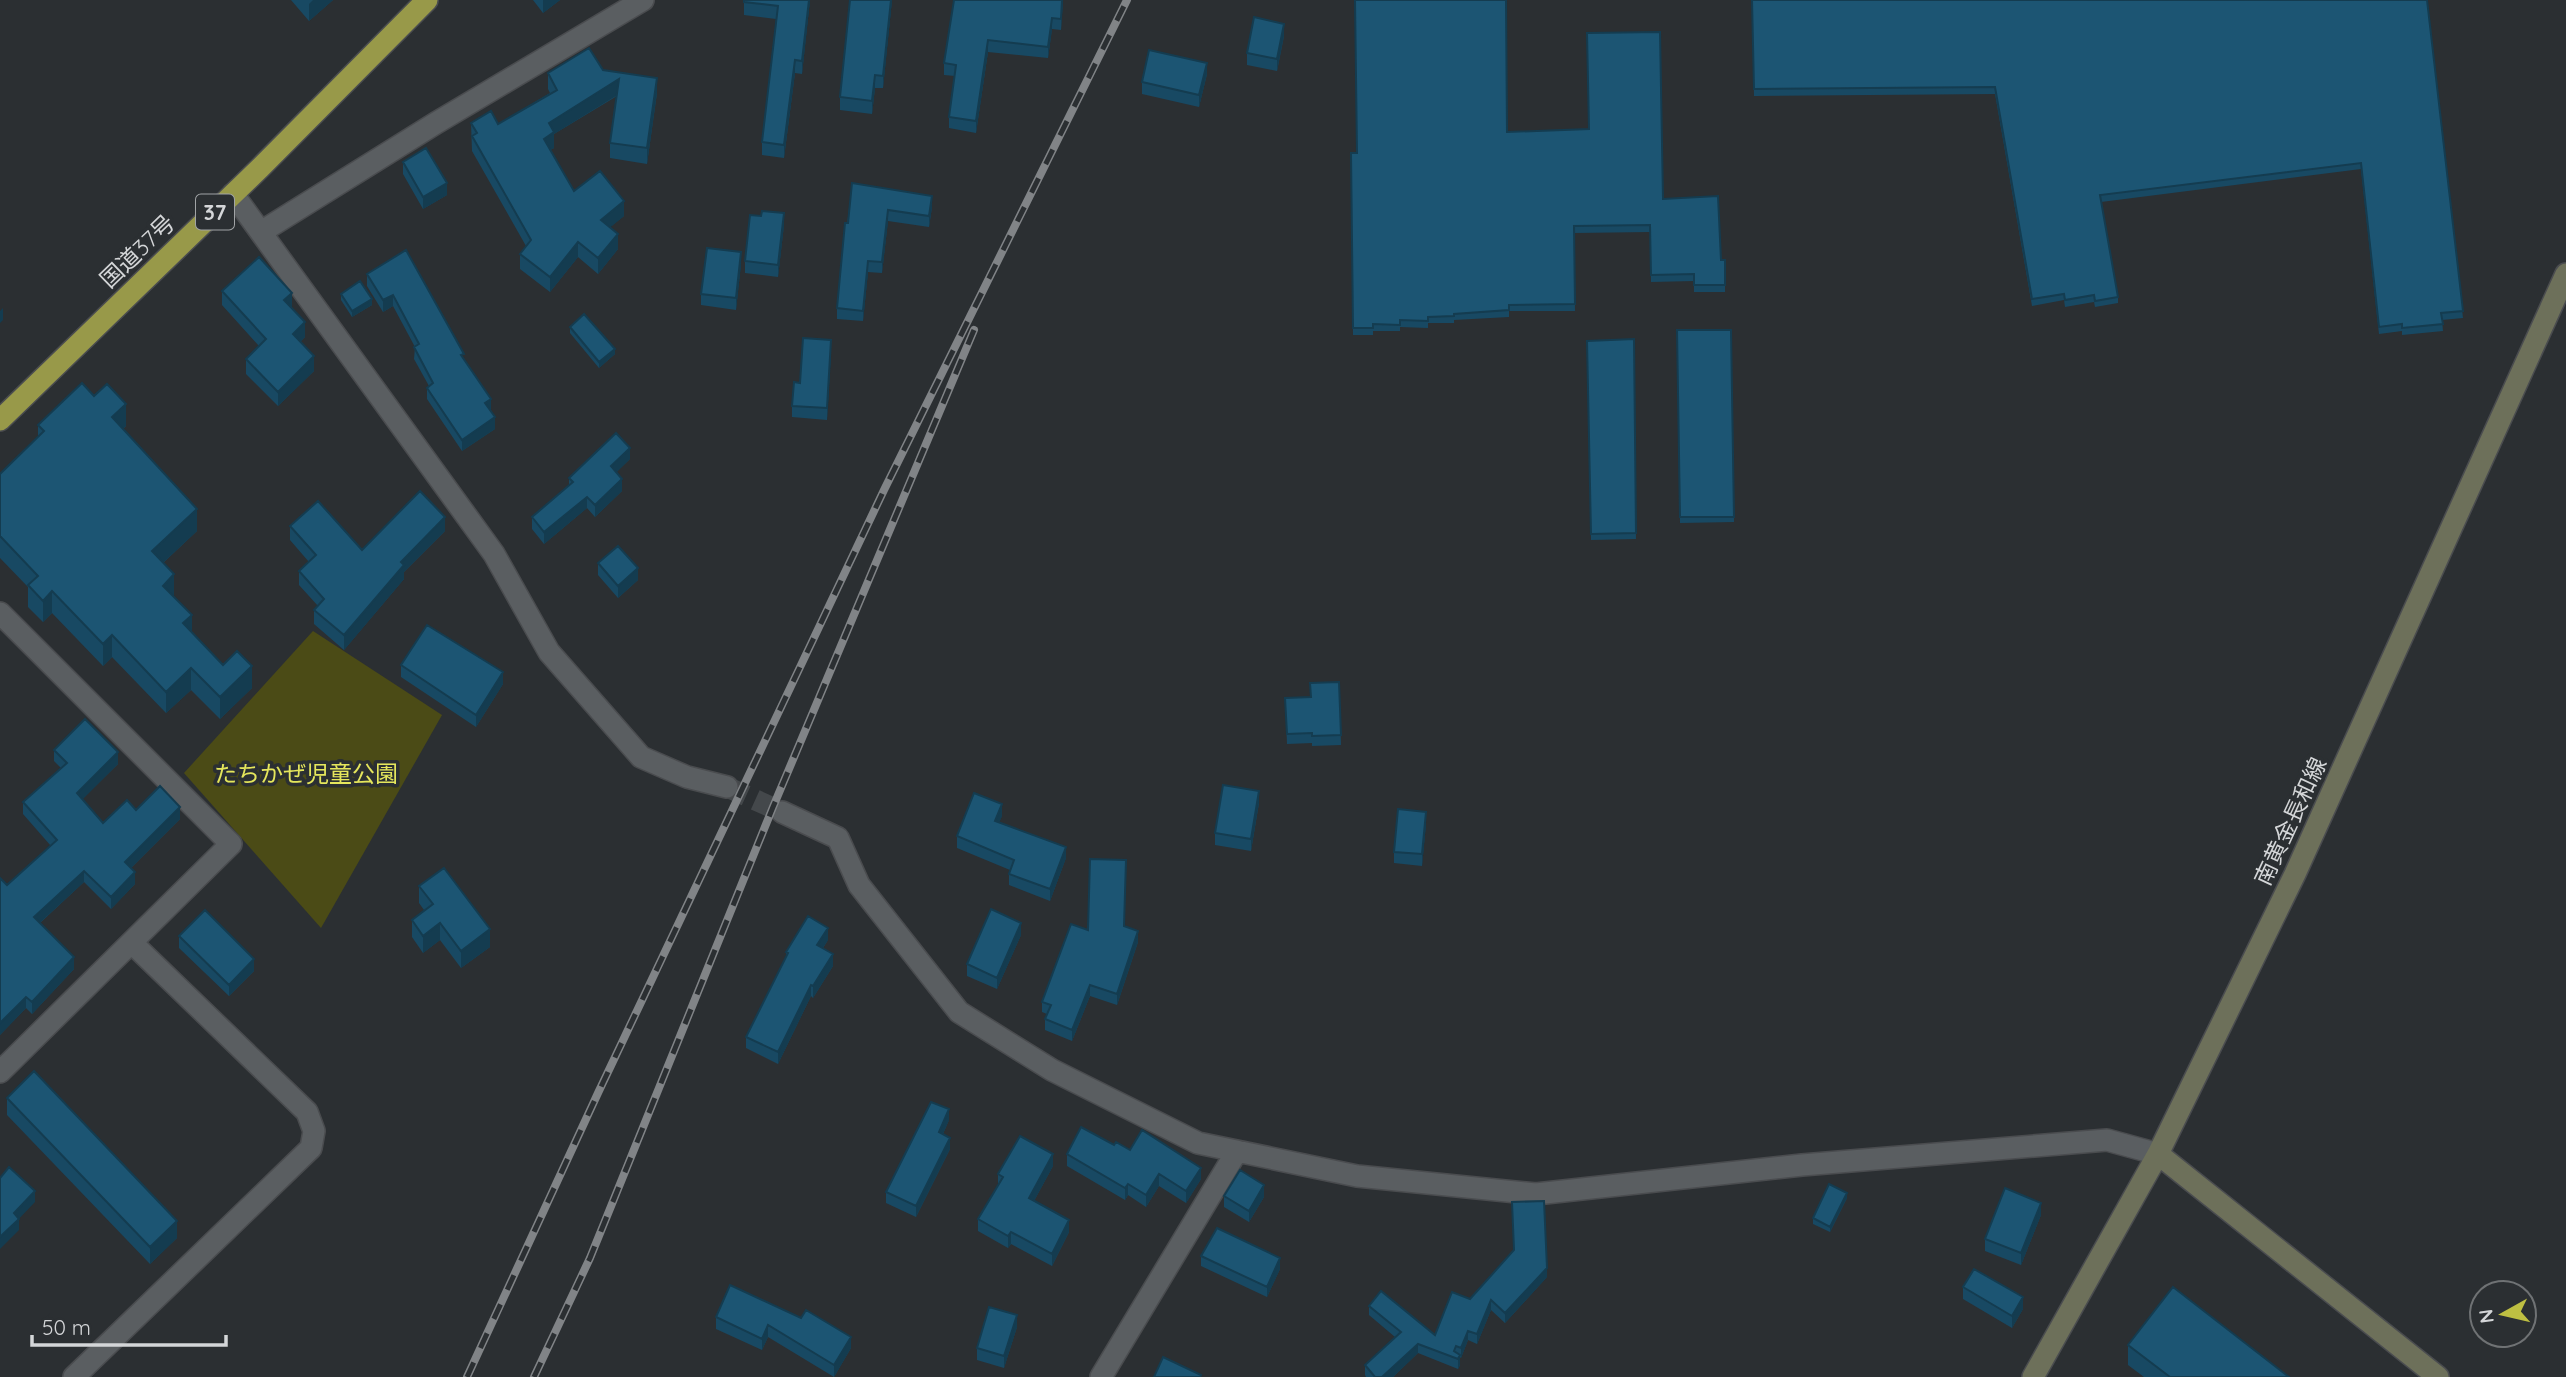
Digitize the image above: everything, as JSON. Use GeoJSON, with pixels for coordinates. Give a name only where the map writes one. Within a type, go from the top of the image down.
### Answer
{"type":"FeatureCollection","features":[{"type":"Feature","properties":{"kind":"highway","name":"国道37号"},"geometry":{"type":"LineString","coordinates":[[0,420],[233,194],[427,0]]}},
{"type":"Feature","properties":{"kind":"main road","name":"南黄金長和線"},"geometry":{"type":"LineString","coordinates":[[2033,1377],[2158,1154],[2301,861],[2566,274]]}},
{"type":"Feature","properties":{"kind":"main road"},"geometry":{"type":"LineString","coordinates":[[2158,1154],[2438,1377]]}},
{"type":"Feature","properties":{"kind":"street"},"geometry":{"type":"LineString","coordinates":[[261,232],[436,123],[643,0]]}},
{"type":"Feature","properties":{"kind":"street"},"geometry":{"type":"LineString","coordinates":[[233,194],[494,554],[549,652],[640,757],[687,777],[727,787]]}},
{"type":"Feature","properties":{"kind":"street"},"geometry":{"type":"LineString","coordinates":[[0,613],[231,844],[0,1072]]}},
{"type":"Feature","properties":{"kind":"street"},"geometry":{"type":"LineString","coordinates":[[782,812],[838,838],[859,885],[959,1012],[1052,1070],[1198,1143],[1357,1176],[1536,1194],[1802,1165],[2107,1140],[2158,1154]]}},
{"type":"Feature","properties":{"kind":"street"},"geometry":{"type":"LineString","coordinates":[[74,1377],[311,1148],[314,1130],[307,1112],[132,943]]}},
{"type":"Feature","properties":{"kind":"street"},"geometry":{"type":"LineString","coordinates":[[1101,1377],[1237,1151]]}},
{"type":"Feature","properties":{"kind":"green space","name":"たちかぜ児童公園"},"geometry":{"type":"Polygon","coordinates":[[[313,631],[442,715],[321,928],[184,773],[313,631]]]}},
{"type":"Feature","properties":{"kind":"building"},"geometry":{"type":"Polygon","coordinates":[[[744,0],[809,0],[802,61],[795,60],[784,145],[762,142],[778,6],[744,0]]]}},
{"type":"Feature","properties":{"kind":"building"},"geometry":{"type":"Polygon","coordinates":[[[850,0],[891,0],[883,76],[875,75],[872,101],[840,97],[850,0]]]}},
{"type":"Feature","properties":{"kind":"building"},"geometry":{"type":"Polygon","coordinates":[[[954,0],[1062,0],[1061,19],[1052,18],[1048,47],[988,40],[976,121],[949,117],[956,65],[944,63],[954,0]]]}},
{"type":"Feature","properties":{"kind":"building"},"geometry":{"type":"Polygon","coordinates":[[[1355,0],[1506,0],[1507,132],[1589,129],[1587,33],[1660,32],[1663,199],[1718,196],[1725,285],[1694,285],[1694,274],[1651,275],[1650,225],[1574,226],[1575,304],[1509,305],[1509,310],[1428,317],[1428,321],[1400,320],[1400,325],[1373,324],[1373,328],[1353,328],[1351,153],[1357,153],[1355,0]]]}},
{"type":"Feature","properties":{"kind":"building"},"geometry":{"type":"Polygon","coordinates":[[[1752,0],[2427,0],[2463,311],[2441,313],[2443,324],[2379,327],[2361,163],[2100,195],[2118,297],[2095,301],[2094,295],[2065,300],[2064,294],[2032,299],[1995,87],[1754,89],[1752,0]]]}},
{"type":"Feature","properties":{"kind":"building"},"geometry":{"type":"Polygon","coordinates":[[[1254,17],[1284,24],[1277,59],[1247,53],[1254,17]]]}},
{"type":"Feature","properties":{"kind":"building"},"geometry":{"type":"Polygon","coordinates":[[[589,48],[603,70],[657,78],[647,148],[610,143],[619,79],[549,123],[554,132],[544,139],[574,191],[600,171],[624,201],[601,220],[618,234],[598,258],[578,242],[550,277],[520,254],[531,240],[472,136],[477,133],[471,123],[491,111],[498,124],[557,90],[548,73],[589,48]]]}},
{"type":"Feature","properties":{"kind":"building"},"geometry":{"type":"Polygon","coordinates":[[[1149,50],[1207,63],[1199,95],[1142,82],[1149,50]]]}},
{"type":"Feature","properties":{"kind":"building"},"geometry":{"type":"Polygon","coordinates":[[[426,148],[447,183],[423,197],[403,162],[426,148]]]}},
{"type":"Feature","properties":{"kind":"building"},"geometry":{"type":"Polygon","coordinates":[[[852,183],[932,196],[929,216],[888,210],[882,262],[868,261],[863,311],[837,308],[845,223],[848,223],[852,183]]]}},
{"type":"Feature","properties":{"kind":"building"},"geometry":{"type":"Polygon","coordinates":[[[762,211],[784,213],[778,265],[745,261],[750,215],[761,216],[762,211]]]}},
{"type":"Feature","properties":{"kind":"building"},"geometry":{"type":"Polygon","coordinates":[[[707,248],[741,252],[736,298],[701,294],[707,248]]]}},
{"type":"Feature","properties":{"kind":"building"},"geometry":{"type":"Polygon","coordinates":[[[406,250],[464,354],[461,355],[491,399],[485,403],[495,417],[462,440],[427,388],[433,383],[414,347],[419,344],[393,295],[383,300],[367,274],[406,250]]]}},
{"type":"Feature","properties":{"kind":"building"},"geometry":{"type":"Polygon","coordinates":[[[259,257],[292,293],[284,300],[305,322],[293,334],[314,356],[278,392],[246,359],[266,339],[222,291],[259,257]]]}},
{"type":"Feature","properties":{"kind":"building"},"geometry":{"type":"Polygon","coordinates":[[[360,281],[372,299],[352,311],[341,294],[360,281]]]}},
{"type":"Feature","properties":{"kind":"building"},"geometry":{"type":"Polygon","coordinates":[[[584,314],[615,349],[599,362],[570,327],[584,314]]]}},
{"type":"Feature","properties":{"kind":"building"},"geometry":{"type":"Polygon","coordinates":[[[1677,330],[1731,330],[1734,517],[1680,517],[1677,330]]]}},
{"type":"Feature","properties":{"kind":"building"},"geometry":{"type":"Polygon","coordinates":[[[803,338],[831,340],[827,408],[792,406],[794,382],[800,383],[803,338]]]}},
{"type":"Feature","properties":{"kind":"building"},"geometry":{"type":"Polygon","coordinates":[[[1634,339],[1636,533],[1591,534],[1587,341],[1634,339]]]}},
{"type":"Feature","properties":{"kind":"building"},"geometry":{"type":"Polygon","coordinates":[[[82,383],[94,396],[107,384],[126,404],[112,417],[197,509],[152,551],[174,574],[163,586],[192,615],[183,623],[223,665],[237,651],[252,666],[220,697],[191,668],[166,692],[112,635],[103,644],[52,591],[43,601],[28,585],[38,576],[0,536],[0,474],[44,431],[38,425],[82,383]]]}},
{"type":"Feature","properties":{"kind":"building"},"geometry":{"type":"Polygon","coordinates":[[[616,433],[630,448],[611,466],[622,479],[595,505],[587,497],[544,532],[532,517],[573,482],[569,478],[616,433]]]}},
{"type":"Feature","properties":{"kind":"building"},"geometry":{"type":"Polygon","coordinates":[[[420,491],[445,517],[401,562],[404,565],[344,635],[314,610],[324,599],[299,571],[316,555],[290,526],[318,501],[362,550],[420,491]]]}},
{"type":"Feature","properties":{"kind":"building"},"geometry":{"type":"Polygon","coordinates":[[[618,546],[638,568],[618,586],[598,563],[618,546]]]}},
{"type":"Feature","properties":{"kind":"building"},"geometry":{"type":"Polygon","coordinates":[[[427,625],[503,672],[476,715],[401,665],[427,625]]]}},
{"type":"Feature","properties":{"kind":"building"},"geometry":{"type":"Polygon","coordinates":[[[1339,682],[1341,735],[1287,734],[1285,698],[1311,697],[1310,683],[1339,682]]]}},
{"type":"Feature","properties":{"kind":"building"},"geometry":{"type":"Polygon","coordinates":[[[85,719],[118,752],[77,793],[103,823],[127,800],[136,810],[160,786],[180,807],[125,862],[135,872],[111,897],[84,871],[34,917],[74,957],[32,1002],[26,997],[0,1023],[0,878],[7,885],[57,840],[23,802],[67,763],[54,750],[85,719]]]}},
{"type":"Feature","properties":{"kind":"building"},"geometry":{"type":"Polygon","coordinates":[[[1223,785],[1259,791],[1251,839],[1215,833],[1223,785]]]}},
{"type":"Feature","properties":{"kind":"building"},"geometry":{"type":"Polygon","coordinates":[[[974,793],[1002,804],[995,821],[1066,847],[1050,889],[1009,874],[1014,860],[957,836],[974,793]]]}},
{"type":"Feature","properties":{"kind":"building"},"geometry":{"type":"Polygon","coordinates":[[[1398,809],[1426,812],[1422,854],[1394,852],[1398,809]]]}},
{"type":"Feature","properties":{"kind":"building"},"geometry":{"type":"Polygon","coordinates":[[[1090,859],[1126,860],[1124,926],[1138,931],[1117,994],[1090,985],[1072,1030],[1045,1019],[1051,1005],[1042,1002],[1071,924],[1088,930],[1090,859]]]}},
{"type":"Feature","properties":{"kind":"building"},"geometry":{"type":"Polygon","coordinates":[[[444,868],[490,929],[461,951],[440,923],[423,936],[412,920],[433,904],[419,886],[444,868]]]}},
{"type":"Feature","properties":{"kind":"building"},"geometry":{"type":"Polygon","coordinates":[[[991,909],[1021,923],[997,978],[967,964],[991,909]]]}},
{"type":"Feature","properties":{"kind":"building"},"geometry":{"type":"Polygon","coordinates":[[[205,910],[254,959],[229,985],[179,936],[205,910]]]}},
{"type":"Feature","properties":{"kind":"building"},"geometry":{"type":"Polygon","coordinates":[[[808,916],[828,928],[817,945],[833,954],[813,986],[811,985],[778,1052],[746,1037],[788,953],[786,952],[808,916]]]}},
{"type":"Feature","properties":{"kind":"building"},"geometry":{"type":"Polygon","coordinates":[[[34,1071],[177,1221],[150,1247],[7,1098],[34,1071]]]}},
{"type":"Feature","properties":{"kind":"building"},"geometry":{"type":"Polygon","coordinates":[[[931,1102],[949,1109],[939,1132],[950,1138],[916,1206],[886,1192],[931,1102]]]}},
{"type":"Feature","properties":{"kind":"building"},"geometry":{"type":"Polygon","coordinates":[[[1081,1127],[1114,1145],[1116,1142],[1130,1150],[1142,1130],[1201,1168],[1186,1191],[1159,1174],[1146,1195],[1128,1184],[1125,1188],[1067,1154],[1081,1127]]]}},
{"type":"Feature","properties":{"kind":"building"},"geometry":{"type":"Polygon","coordinates":[[[1020,1136],[1053,1154],[1029,1198],[1069,1220],[1052,1254],[1011,1232],[1008,1236],[978,1219],[1003,1177],[998,1174],[1020,1136]]]}},
{"type":"Feature","properties":{"kind":"building"},"geometry":{"type":"Polygon","coordinates":[[[9,1167],[35,1191],[14,1213],[19,1219],[0,1237],[0,1178],[9,1167]]]}},
{"type":"Feature","properties":{"kind":"building"},"geometry":{"type":"Polygon","coordinates":[[[1240,1170],[1264,1185],[1249,1211],[1224,1196],[1240,1170]]]}},
{"type":"Feature","properties":{"kind":"building"},"geometry":{"type":"Polygon","coordinates":[[[1829,1184],[1847,1193],[1830,1227],[1813,1218],[1829,1184]]]}},
{"type":"Feature","properties":{"kind":"building"},"geometry":{"type":"Polygon","coordinates":[[[2005,1188],[2041,1203],[2021,1253],[1985,1239],[2005,1188]]]}},
{"type":"Feature","properties":{"kind":"building"},"geometry":{"type":"Polygon","coordinates":[[[1544,1201],[1547,1268],[1505,1313],[1491,1300],[1477,1334],[1468,1331],[1461,1348],[1456,1346],[1454,1351],[1460,1355],[1458,1359],[1418,1344],[1382,1377],[1375,1377],[1365,1365],[1401,1332],[1369,1306],[1381,1291],[1435,1335],[1452,1292],[1470,1299],[1514,1250],[1512,1202],[1544,1201]]]}},
{"type":"Feature","properties":{"kind":"building"},"geometry":{"type":"Polygon","coordinates":[[[1217,1228],[1280,1258],[1267,1287],[1201,1256],[1217,1228]]]}},
{"type":"Feature","properties":{"kind":"building"},"geometry":{"type":"Polygon","coordinates":[[[1974,1269],[2023,1297],[2012,1316],[1963,1287],[1974,1269]]]}},
{"type":"Feature","properties":{"kind":"building"},"geometry":{"type":"Polygon","coordinates":[[[730,1285],[801,1318],[806,1310],[851,1337],[834,1365],[768,1325],[762,1339],[716,1317],[730,1285]]]}},
{"type":"Feature","properties":{"kind":"building"},"geometry":{"type":"Polygon","coordinates":[[[2173,1287],[2289,1377],[2170,1377],[2128,1345],[2173,1287]]]}},
{"type":"Feature","properties":{"kind":"building"},"geometry":{"type":"Polygon","coordinates":[[[989,1307],[1017,1315],[1004,1356],[977,1348],[989,1307]]]}},
{"type":"Feature","properties":{"kind":"building"},"geometry":{"type":"Polygon","coordinates":[[[1163,1357],[1201,1375],[1200,1377],[1154,1377],[1163,1357]]]}},
{"type":"Feature","properties":{"kind":"tunnel"},"geometry":{"type":"LineString","coordinates":[[727,787],[782,812]]}},
{"type":"Feature","properties":{"kind":"railway"},"geometry":{"type":"LineString","coordinates":[[467,1377],[598,1093],[884,490],[1127,0]]}},
{"type":"Feature","properties":{"kind":"railway"},"geometry":{"type":"LineString","coordinates":[[534,1377],[590,1258],[773,807],[974,330]]}}]}
